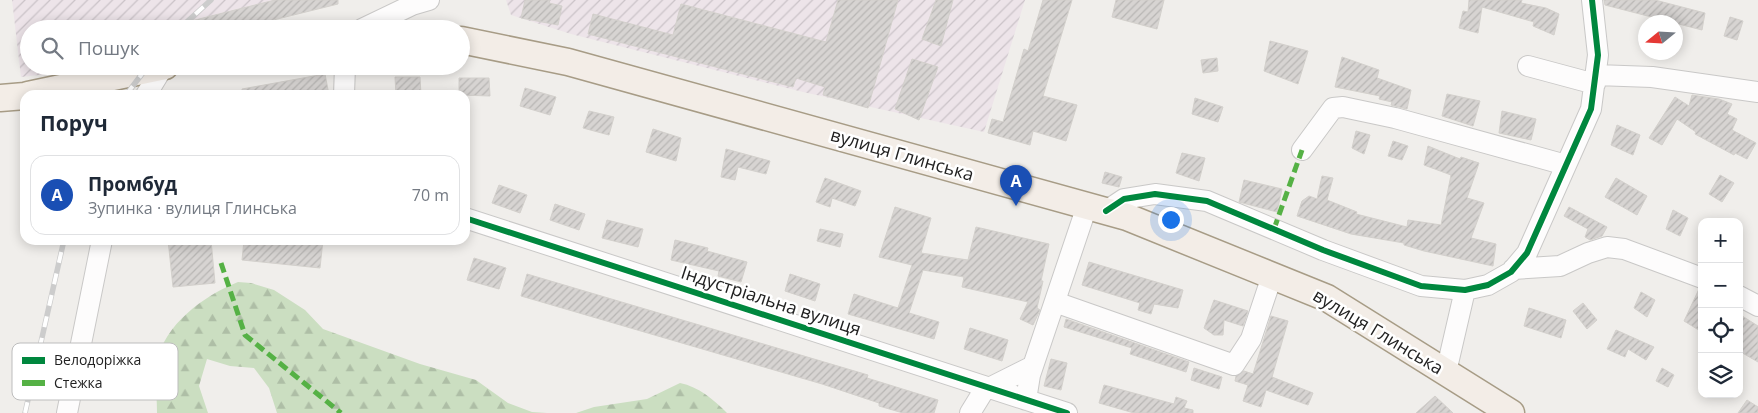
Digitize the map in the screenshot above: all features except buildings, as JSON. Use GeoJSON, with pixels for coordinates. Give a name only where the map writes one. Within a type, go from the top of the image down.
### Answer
{"type":"FeatureCollection","features":[{"type":"Feature","properties":{"kind":"main road","name":"вулиця Глинська"},"geometry":{"type":"LineString","coordinates":[[470,42],[568,62],[1126,217],[1327,298],[1511,413]]}},
{"type":"Feature","properties":{"kind":"main road"},"geometry":{"type":"LineString","coordinates":[[66,90],[127,75]]}},
{"type":"Feature","properties":{"kind":"main road"},"geometry":{"type":"LineString","coordinates":[[0,98],[20,96]]}},
{"type":"Feature","properties":{"kind":"street"},"geometry":{"type":"LineString","coordinates":[[381,20],[412,5],[429,0]]}},
{"type":"Feature","properties":{"kind":"street"},"geometry":{"type":"LineString","coordinates":[[1026,400],[1033,366],[1055,302],[1097,209],[1124,199],[1155,194],[1207,201],[1323,250],[1421,286],[1465,290],[1488,286],[1514,269],[1527,253],[1591,109],[1598,55],[1592,0]]}},
{"type":"Feature","properties":{"kind":"street"},"geometry":{"type":"LineString","coordinates":[[1528,66],[1595,79],[1652,77],[1758,92]]}},
{"type":"Feature","properties":{"kind":"street"},"geometry":{"type":"LineString","coordinates":[[149,90],[158,75]]}},
{"type":"Feature","properties":{"kind":"street"},"geometry":{"type":"LineString","coordinates":[[344,90],[345,75]]}},
{"type":"Feature","properties":{"kind":"street"},"geometry":{"type":"LineString","coordinates":[[1302,150],[1333,108],[1343,107],[1395,118],[1566,165]]}},
{"type":"Feature","properties":{"kind":"street","name":"Індустріальна вулиця"},"geometry":{"type":"LineString","coordinates":[[470,220],[1067,413]]}},
{"type":"Feature","properties":{"kind":"street"},"geometry":{"type":"LineString","coordinates":[[81,343],[101,245]]}},
{"type":"Feature","properties":{"kind":"street"},"geometry":{"type":"LineString","coordinates":[[1514,269],[1560,266],[1588,253],[1607,247],[1624,249],[1698,277]]}},
{"type":"Feature","properties":{"kind":"street"},"geometry":{"type":"LineString","coordinates":[[1055,302],[1234,365],[1251,339],[1272,276]]}},
{"type":"Feature","properties":{"kind":"street"},"geometry":{"type":"LineString","coordinates":[[1446,372],[1465,290]]}},
{"type":"Feature","properties":{"kind":"street"},"geometry":{"type":"LineString","coordinates":[[1743,298],[1758,306]]}},
{"type":"Feature","properties":{"kind":"street"},"geometry":{"type":"LineString","coordinates":[[970,413],[988,387],[1033,366]]}},
{"type":"Feature","properties":{"kind":"street"},"geometry":{"type":"LineString","coordinates":[[67,413],[70,400]]}},
{"type":"Feature","properties":{"kind":"shaded area"},"geometry":{"type":"Polygon","coordinates":[[[12,0],[325,0],[266,20],[20,20],[20,68],[12,0]]]}},
{"type":"Feature","properties":{"kind":"shaded area"},"geometry":{"type":"Polygon","coordinates":[[[506,0],[1025,0],[984,132],[803,92],[571,34],[511,15],[506,0]]]}},
{"type":"Feature","properties":{"kind":"shaded area"},"geometry":{"type":"Polygon","coordinates":[[[21,75],[39,75],[21,77],[21,75]]]}},
{"type":"Feature","properties":{"kind":"green space"},"geometry":{"type":"Polygon","coordinates":[[[238,282],[251,283],[274,290],[305,310],[323,329],[420,364],[476,380],[508,403],[532,412],[547,413],[277,413],[269,388],[254,368],[230,366],[207,359],[199,386],[208,413],[157,413],[157,400],[178,400],[178,343],[164,343],[168,336],[187,313],[199,303],[238,282]]]}},
{"type":"Feature","properties":{"kind":"green space"},"geometry":{"type":"Polygon","coordinates":[[[680,383],[693,387],[705,394],[727,413],[576,413],[594,407],[647,399],[680,383]]]}},
{"type":"Feature","properties":{"kind":"railway"},"geometry":{"type":"LineString","coordinates":[[189,20],[211,0]]}},
{"type":"Feature","properties":{"kind":"railway"},"geometry":{"type":"LineString","coordinates":[[130,90],[141,75]]}},
{"type":"Feature","properties":{"kind":"railway"},"geometry":{"type":"LineString","coordinates":[[41,343],[63,245]]}},
{"type":"Feature","properties":{"kind":"railway"},"geometry":{"type":"LineString","coordinates":[[25,413],[28,400]]}},
{"type":"Feature","properties":{"kind":"marked path"},"geometry":{"type":"LineString","coordinates":[[1274,229],[1302,150]]}},
{"type":"Feature","properties":{"kind":"marked path"},"geometry":{"type":"LineString","coordinates":[[221,263],[245,335],[341,413]]}},
{"type":"Feature","properties":{"kind":"cycle path"},"geometry":{"type":"LineString","coordinates":[[1106,211],[1124,199],[1155,194],[1207,201],[1323,250],[1421,286],[1465,290],[1488,285],[1511,272],[1527,253],[1591,109],[1598,55],[1592,0]]}},
{"type":"Feature","properties":{"kind":"cycle path"},"geometry":{"type":"LineString","coordinates":[[470,220],[1067,413]]}},
{"type":"Feature","properties":{"kind":"place","name":"Промбуд"},"geometry":{"type":"Point","coordinates":[1016,206]}}]}
